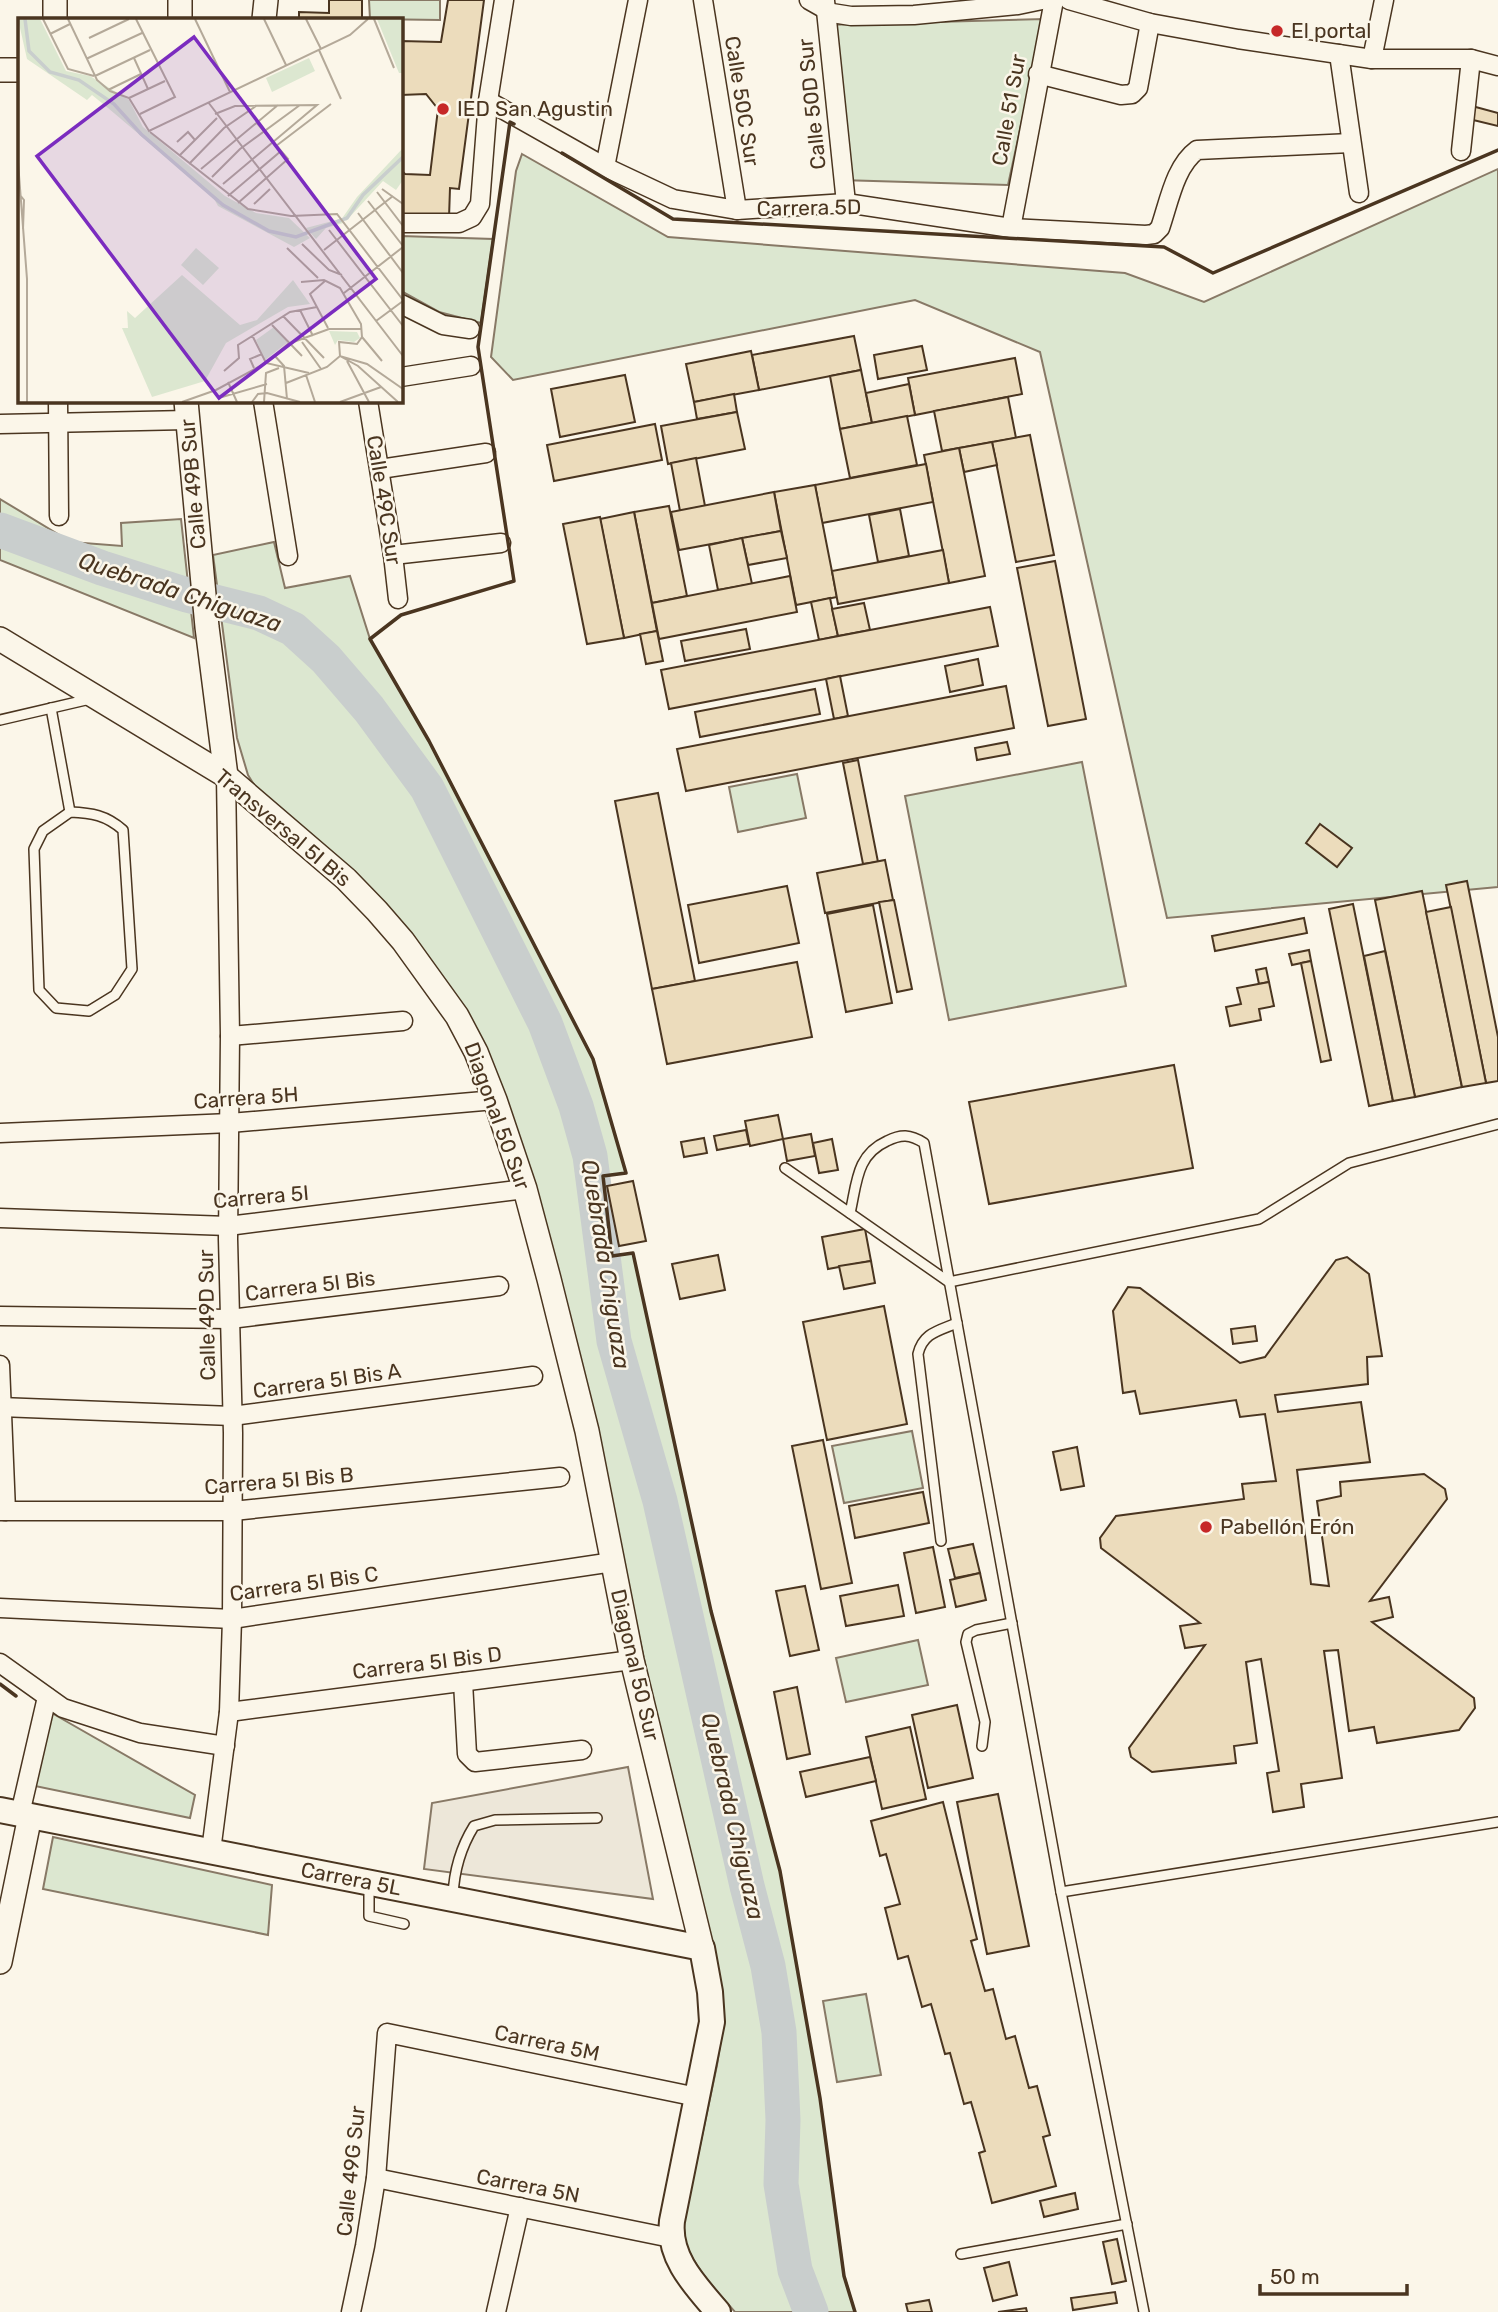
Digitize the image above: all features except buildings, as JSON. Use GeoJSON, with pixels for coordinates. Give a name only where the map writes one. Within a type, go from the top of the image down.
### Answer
{"type":"FeatureCollection","features":[{"type":"Feature","properties":{"kind":"main road","name":"Carrera 5L"},"geometry":{"type":"LineString","coordinates":[[17,1813],[702,1948]]}},
{"type":"Feature","properties":{"kind":"main road","name":"Diagonal 50 Sur"},"geometry":{"type":"LineString","coordinates":[[671,2238],[672,2221],[712,2022],[702,1948]]}},
{"type":"Feature","properties":{"kind":"main road"},"geometry":{"type":"LineString","coordinates":[[671,2238],[687,2274],[718,2312]]}},
{"type":"Feature","properties":{"kind":"street"},"geometry":{"type":"LineString","coordinates":[[55,0],[55,18]]}},
{"type":"Feature","properties":{"kind":"street"},"geometry":{"type":"LineString","coordinates":[[180,0],[180,18]]}},
{"type":"Feature","properties":{"kind":"street"},"geometry":{"type":"LineString","coordinates":[[264,18],[267,0]]}},
{"type":"Feature","properties":{"kind":"street"},"geometry":{"type":"LineString","coordinates":[[402,223],[459,223],[472,217],[480,204],[488,101],[504,0]]}},
{"type":"Feature","properties":{"kind":"street"},"geometry":{"type":"LineString","coordinates":[[605,167],[638,0]]}},
{"type":"Feature","properties":{"kind":"street","name":"Calle 50C Sur"},"geometry":{"type":"LineString","coordinates":[[703,0],[737,210]]}},
{"type":"Feature","properties":{"kind":"street"},"geometry":{"type":"LineString","coordinates":[[819,3],[851,16],[914,15],[967,5],[1018,5],[1042,0]]}},
{"type":"Feature","properties":{"kind":"street","name":"Calle 51 Sur"},"geometry":{"type":"LineString","coordinates":[[1011,228],[1054,0]]}},
{"type":"Feature","properties":{"kind":"street"},"geometry":{"type":"LineString","coordinates":[[1069,0],[1150,23],[1339,54],[1372,59],[1471,59],[1498,66]]}},
{"type":"Feature","properties":{"kind":"street"},"geometry":{"type":"LineString","coordinates":[[1372,59],[1384,0]]}},
{"type":"Feature","properties":{"kind":"street","name":"Calle 50D Sur"},"geometry":{"type":"LineString","coordinates":[[819,3],[845,203]]}},
{"type":"Feature","properties":{"kind":"street"},"geometry":{"type":"LineString","coordinates":[[1038,74],[1121,95],[1132,94],[1138,88],[1150,23]]}},
{"type":"Feature","properties":{"kind":"street"},"geometry":{"type":"LineString","coordinates":[[1339,54],[1359,193]]}},
{"type":"Feature","properties":{"kind":"street"},"geometry":{"type":"LineString","coordinates":[[1461,152],[1471,59]]}},
{"type":"Feature","properties":{"kind":"street"},"geometry":{"type":"LineString","coordinates":[[0,70],[18,69]]}},
{"type":"Feature","properties":{"kind":"street","name":"Carrera 5D"},"geometry":{"type":"LineString","coordinates":[[488,101],[605,167],[673,200],[737,210],[845,203],[1011,228],[1154,234],[1160,228],[1187,158],[1197,150],[1351,143]]}},
{"type":"Feature","properties":{"kind":"street"},"geometry":{"type":"LineString","coordinates":[[402,304],[443,325],[470,329]]}},
{"type":"Feature","properties":{"kind":"street"},"geometry":{"type":"LineString","coordinates":[[402,377],[471,366]]}},
{"type":"Feature","properties":{"kind":"street"},"geometry":{"type":"LineString","coordinates":[[58,402],[59,516]]}},
{"type":"Feature","properties":{"kind":"street"},"geometry":{"type":"LineString","coordinates":[[263,402],[288,556]]}},
{"type":"Feature","properties":{"kind":"street","name":"Calle 49C Sur"},"geometry":{"type":"LineString","coordinates":[[368,402],[398,599]]}},
{"type":"Feature","properties":{"kind":"street"},"geometry":{"type":"LineString","coordinates":[[0,424],[58,422],[186,410]]}},
{"type":"Feature","properties":{"kind":"street","name":"Calle 49B Sur"},"geometry":{"type":"LineString","coordinates":[[186,410],[207,627],[226,776]]}},
{"type":"Feature","properties":{"kind":"street"},"geometry":{"type":"LineString","coordinates":[[380,469],[486,453]]}},
{"type":"Feature","properties":{"kind":"street"},"geometry":{"type":"LineString","coordinates":[[393,555],[501,543]]}},
{"type":"Feature","properties":{"kind":"street","name":"Transversal 5I Bis"},"geometry":{"type":"LineString","coordinates":[[0,639],[226,776],[346,879],[377,911],[403,941],[457,1016]]}},
{"type":"Feature","properties":{"kind":"street","name":"Calle 49D Sur"},"geometry":{"type":"LineString","coordinates":[[211,1851],[229,1712],[232,1619],[230,1036],[226,776]]}},
{"type":"Feature","properties":{"kind":"street","name":"Diagonal 50 Sur"},"geometry":{"type":"LineString","coordinates":[[457,1016],[476,1052],[495,1100],[525,1189],[587,1431],[632,1660],[702,1948]]}},
{"type":"Feature","properties":{"kind":"street"},"geometry":{"type":"LineString","coordinates":[[230,1036],[402,1021]]}},
{"type":"Feature","properties":{"kind":"street","name":"Carrera 5H"},"geometry":{"type":"LineString","coordinates":[[0,1133],[230,1123],[495,1100]]}},
{"type":"Feature","properties":{"kind":"street","name":"Carrera 5I"},"geometry":{"type":"LineString","coordinates":[[0,1218],[229,1226],[525,1189]]}},
{"type":"Feature","properties":{"kind":"street","name":"Carrera 5I Bis"},"geometry":{"type":"LineString","coordinates":[[0,1316],[230,1320],[499,1286]]}},
{"type":"Feature","properties":{"kind":"street"},"geometry":{"type":"LineString","coordinates":[[0,1365],[3,1511]]}},
{"type":"Feature","properties":{"kind":"street","name":"Carrera 5I Bis A"},"geometry":{"type":"LineString","coordinates":[[1,1407],[232,1416],[533,1376]]}},
{"type":"Feature","properties":{"kind":"street","name":"Carrera 5I Bis B"},"geometry":{"type":"LineString","coordinates":[[3,1511],[233,1511],[560,1477]]}},
{"type":"Feature","properties":{"kind":"street","name":"Carrera 5I Bis C"},"geometry":{"type":"LineString","coordinates":[[0,1608],[232,1619],[612,1562]]}},
{"type":"Feature","properties":{"kind":"street","name":"Carrera 5I Bis D"},"geometry":{"type":"LineString","coordinates":[[229,1712],[632,1660]]}},
{"type":"Feature","properties":{"kind":"street"},"geometry":{"type":"LineString","coordinates":[[0,1662],[63,1708],[140,1733],[225,1746]]}},
{"type":"Feature","properties":{"kind":"street"},"geometry":{"type":"LineString","coordinates":[[463,1682],[467,1754],[475,1762],[582,1750]]}},
{"type":"Feature","properties":{"kind":"street"},"geometry":{"type":"LineString","coordinates":[[0,1962],[17,1813],[47,1697]]}},
{"type":"Feature","properties":{"kind":"street","name":"Carrera 5M"},"geometry":{"type":"LineString","coordinates":[[387,2033],[697,2097]]}},
{"type":"Feature","properties":{"kind":"street","name":"Calle 49G Sur"},"geometry":{"type":"LineString","coordinates":[[351,2312],[376,2178],[387,2033]]}},
{"type":"Feature","properties":{"kind":"street","name":"Carrera 5N"},"geometry":{"type":"LineString","coordinates":[[376,2178],[671,2238]]}},
{"type":"Feature","properties":{"kind":"street"},"geometry":{"type":"LineString","coordinates":[[496,2312],[520,2207]]}},
{"type":"Feature","properties":{"kind":"lane"},"geometry":{"type":"LineString","coordinates":[[0,720],[96,697]]}},
{"type":"Feature","properties":{"kind":"lane"},"geometry":{"type":"LineString","coordinates":[[51,708],[70,812]]}},
{"type":"Feature","properties":{"kind":"lane"},"geometry":{"type":"LineString","coordinates":[[70,812],[97,813],[112,820],[122,830],[132,969],[115,995],[89,1011],[56,1008],[39,990],[34,849],[43,831],[70,812]]}},
{"type":"Feature","properties":{"kind":"lane"},"geometry":{"type":"LineString","coordinates":[[785,1168],[949,1282],[1259,1219],[1349,1163],[1498,1124]]}},
{"type":"Feature","properties":{"kind":"lane"},"geometry":{"type":"LineString","coordinates":[[850,1213],[866,1155],[878,1145],[897,1136],[912,1136],[924,1143],[1062,1892],[1144,2312]]}},
{"type":"Feature","properties":{"kind":"lane"},"geometry":{"type":"LineString","coordinates":[[940,1541],[918,1354],[921,1343],[929,1335],[957,1323]]}},
{"type":"Feature","properties":{"kind":"lane"},"geometry":{"type":"LineString","coordinates":[[982,1746],[985,1722],[966,1642],[968,1634],[976,1630],[1012,1623]]}},
{"type":"Feature","properties":{"kind":"lane"},"geometry":{"type":"LineString","coordinates":[[453,1899],[454,1882],[464,1842],[474,1826],[495,1820],[597,1818]]}},
{"type":"Feature","properties":{"kind":"lane"},"geometry":{"type":"LineString","coordinates":[[1062,1892],[1498,1822]]}},
{"type":"Feature","properties":{"kind":"lane"},"geometry":{"type":"LineString","coordinates":[[369,1882],[369,1916],[404,1924]]}},
{"type":"Feature","properties":{"kind":"lane"},"geometry":{"type":"LineString","coordinates":[[961,2254],[1126,2224]]}},
{"type":"Feature","properties":{"kind":"green space"},"geometry":{"type":"Polygon","coordinates":[[[369,0],[440,0],[440,20],[370,18],[369,0]]]}},
{"type":"Feature","properties":{"kind":"green space"},"geometry":{"type":"Polygon","coordinates":[[[1044,19],[1008,185],[840,180],[824,25],[1044,19]]]}},
{"type":"Feature","properties":{"kind":"green space"},"geometry":{"type":"Polygon","coordinates":[[[522,154],[668,237],[1125,273],[1204,302],[1498,169],[1498,887],[1167,918],[1040,352],[915,300],[513,380],[491,357],[516,171],[522,154]]]}},
{"type":"Feature","properties":{"kind":"green space"},"geometry":{"type":"Polygon","coordinates":[[[402,236],[493,239],[481,323],[439,312],[402,292],[402,236]]]}},
{"type":"Feature","properties":{"kind":"green space"},"geometry":{"type":"Polygon","coordinates":[[[0,499],[71,542],[122,546],[121,523],[181,519],[194,638],[0,560],[0,499]]]}},
{"type":"Feature","properties":{"kind":"green space"},"geometry":{"type":"Polygon","coordinates":[[[274,542],[285,588],[350,576],[370,639],[429,741],[593,1059],[626,1173],[603,1176],[612,1256],[633,1253],[711,1611],[780,1871],[820,2098],[844,2275],[855,2312],[735,2312],[703,2274],[682,2231],[717,2065],[723,2026],[723,2000],[661,1738],[614,1520],[473,1026],[428,956],[373,896],[261,796],[248,775],[237,738],[213,555],[274,542]]]}},
{"type":"Feature","properties":{"kind":"green space"},"geometry":{"type":"Polygon","coordinates":[[[1082,762],[1126,986],[949,1020],[905,796],[1082,762]]]}},
{"type":"Feature","properties":{"kind":"green space"},"geometry":{"type":"Polygon","coordinates":[[[797,774],[806,818],[738,832],[729,787],[797,774]]]}},
{"type":"Feature","properties":{"kind":"green space"},"geometry":{"type":"Polygon","coordinates":[[[912,1431],[923,1488],[844,1503],[832,1446],[912,1431]]]}},
{"type":"Feature","properties":{"kind":"green space"},"geometry":{"type":"Polygon","coordinates":[[[918,1640],[928,1685],[846,1702],[836,1658],[918,1640]]]}},
{"type":"Feature","properties":{"kind":"green space"},"geometry":{"type":"Polygon","coordinates":[[[50,1712],[195,1795],[190,1818],[35,1786],[50,1712]]]}},
{"type":"Feature","properties":{"kind":"green space"},"geometry":{"type":"Polygon","coordinates":[[[53,1837],[272,1885],[268,1935],[43,1889],[53,1837]]]}},
{"type":"Feature","properties":{"kind":"green space"},"geometry":{"type":"Polygon","coordinates":[[[866,1994],[881,2075],[837,2082],[823,2001],[866,1994]]]}},
{"type":"Feature","properties":{"kind":"shaded area"},"geometry":{"type":"Polygon","coordinates":[[[628,1767],[653,1899],[424,1869],[432,1803],[628,1767]]]}},
{"type":"Feature","properties":{"kind":"waterway","name":"Quebrada Chiguaza"},"geometry":{"type":"LineString","coordinates":[[0,530],[102,568],[187,595],[259,613],[293,629],[326,659],[369,709],[427,788],[545,1023],[576,1106],[590,1156],[614,1341],[660,1501],[747,1886],[768,1966],[779,2032],[783,2120],[781,2184],[795,2270],[811,2312]]}},
{"type":"Feature","properties":{"kind":"wall"},"geometry":{"type":"LineString","coordinates":[[514,124],[510,122],[478,347],[514,581],[401,615],[370,639],[429,741],[593,1059],[626,1173],[603,1176],[612,1256],[633,1253],[711,1611],[780,1871],[820,2098],[844,2276],[855,2312]]}},
{"type":"Feature","properties":{"kind":"wall"},"geometry":{"type":"LineString","coordinates":[[562,153],[673,219],[1164,247],[1213,273],[1498,150]]}},
{"type":"Feature","properties":{"kind":"wall"},"geometry":{"type":"LineString","coordinates":[[0,1684],[16,1696]]}},
{"type":"Feature","properties":{"kind":"place","name":"El portal"},"geometry":{"type":"Point","coordinates":[1277,31]}},
{"type":"Feature","properties":{"kind":"place","name":"IED San Agustin"},"geometry":{"type":"Point","coordinates":[443,109]}},
{"type":"Feature","properties":{"kind":"place","name":"Pabellón Erón"},"geometry":{"type":"Point","coordinates":[1206,1527]}}]}
